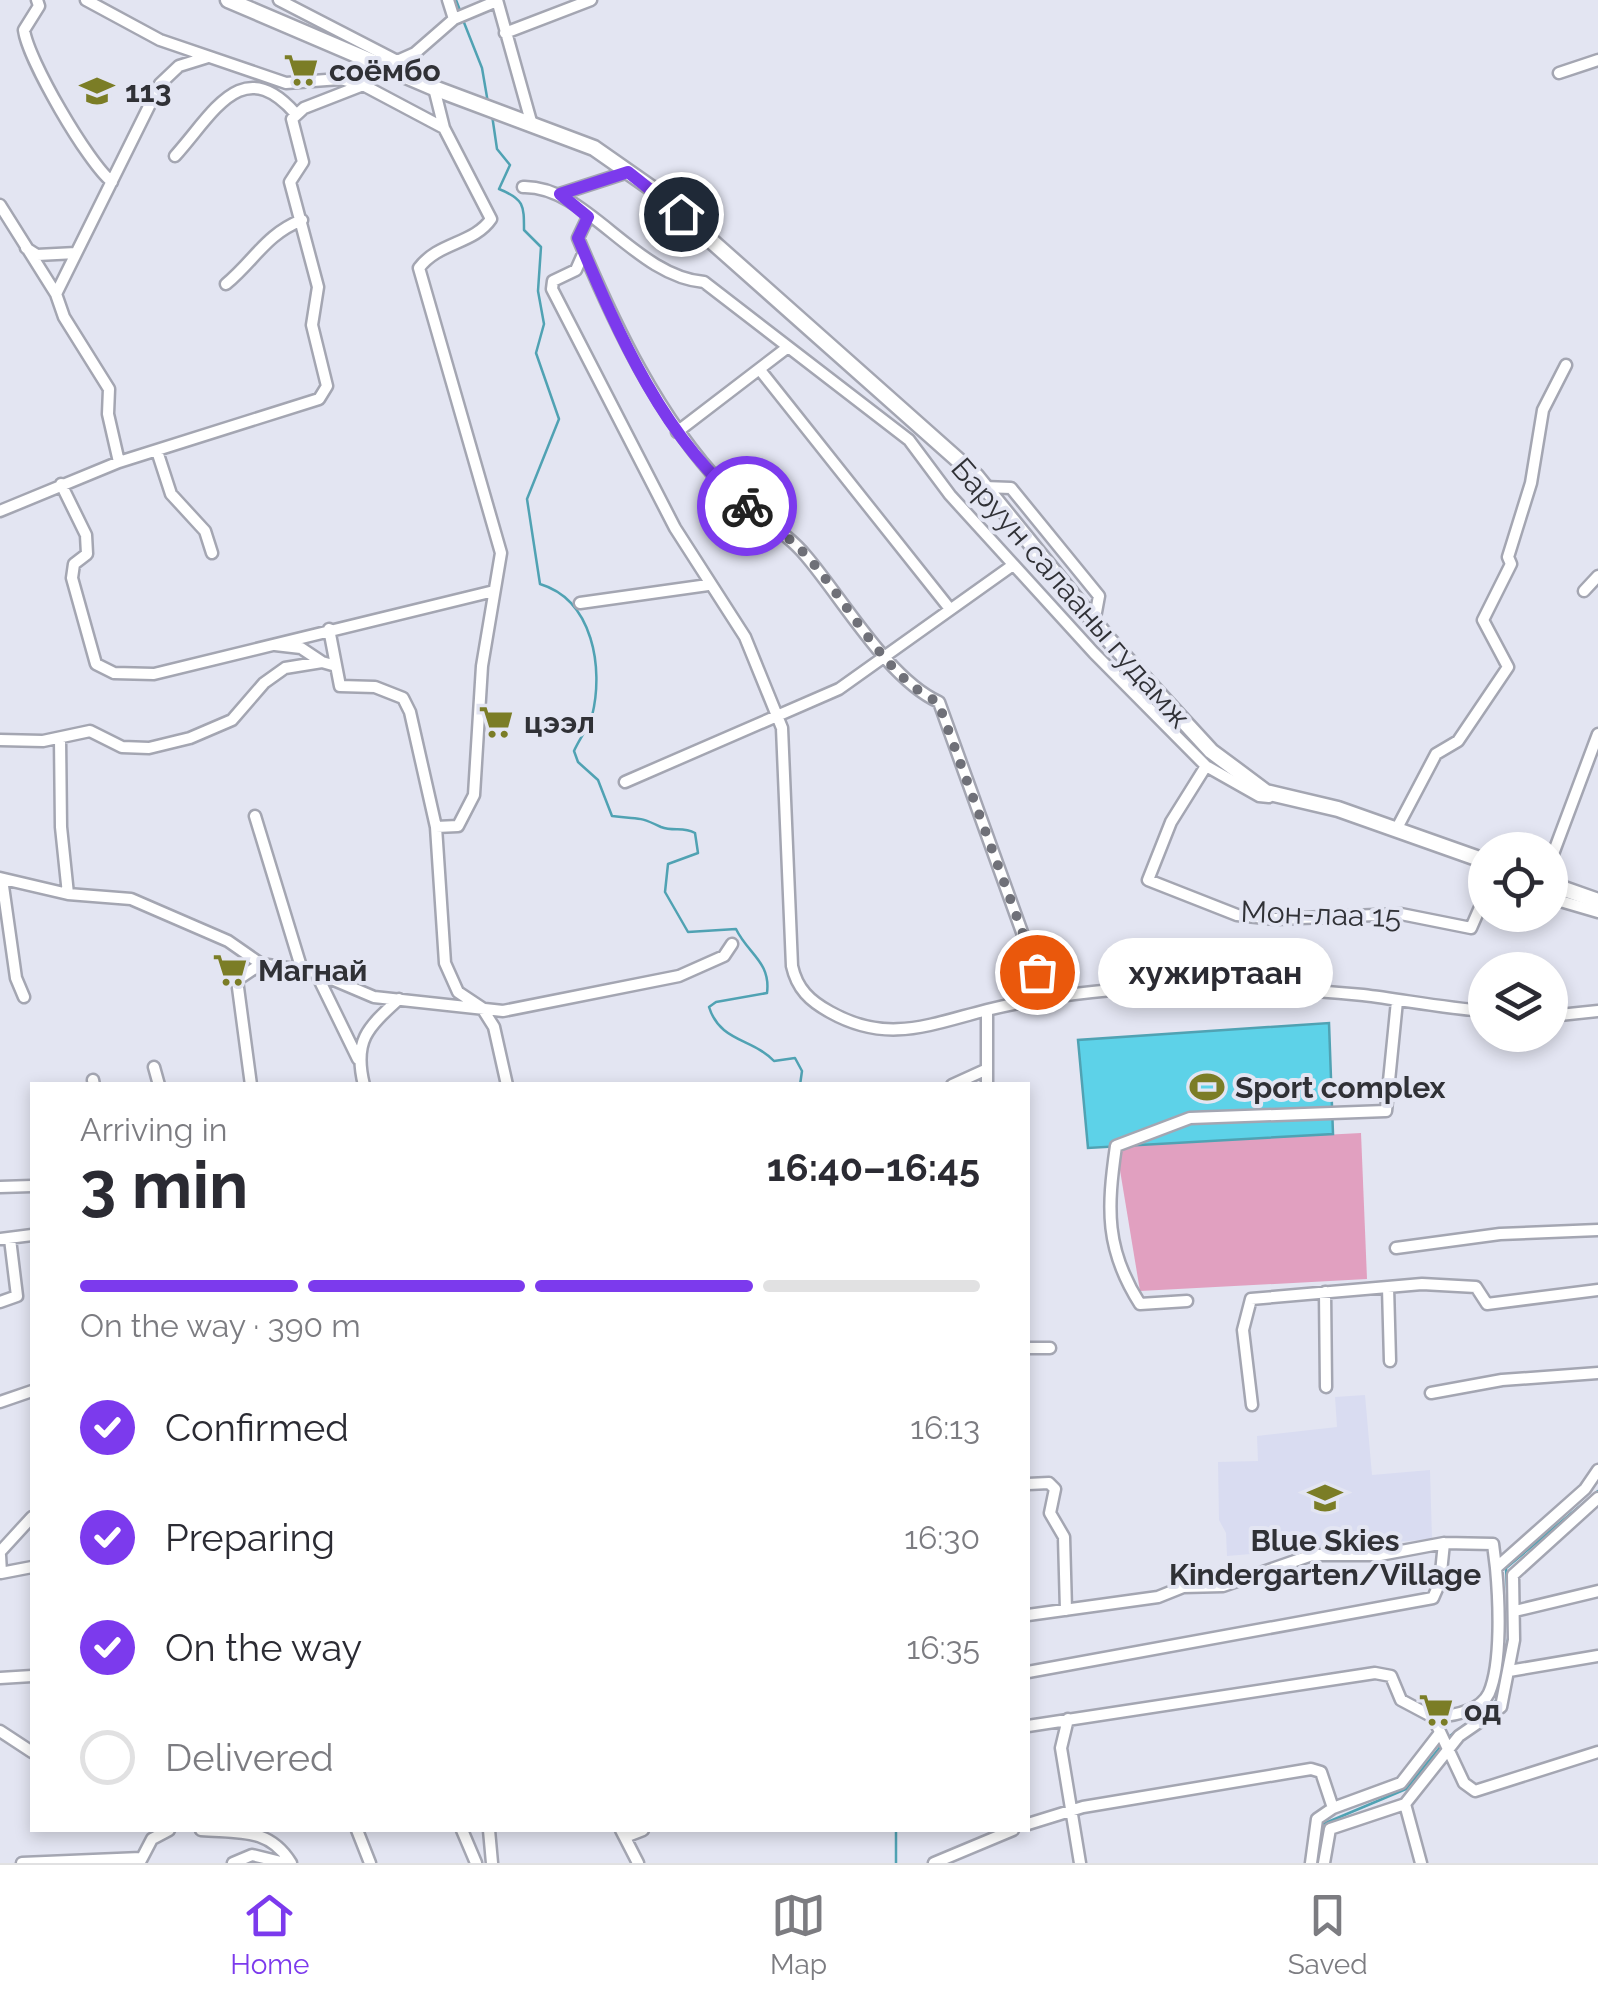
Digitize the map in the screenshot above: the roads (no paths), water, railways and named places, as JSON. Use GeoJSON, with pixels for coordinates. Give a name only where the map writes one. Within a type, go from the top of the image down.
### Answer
{"type":"FeatureCollection","features":[{"type":"Feature","properties":{"kind":"main road","name":"Баруун салааны гудамж"},"geometry":{"type":"LineString","coordinates":[[228,0],[434,88],[594,148],[628,172],[900,406],[984,488],[1094,623],[1211,751],[1266,792],[1315,802],[1468,855]]}},
{"type":"Feature","properties":{"kind":"main road"},"geometry":{"type":"LineString","coordinates":[[1568,890],[1598,901]]}},
{"type":"Feature","properties":{"kind":"street"},"geometry":{"type":"LineString","coordinates":[[37,0],[39,6],[24,30],[27,48],[40,65],[84,152],[112,182]]}},
{"type":"Feature","properties":{"kind":"street"},"geometry":{"type":"LineString","coordinates":[[86,0],[160,40],[286,83],[340,78],[363,84],[444,128]]}},
{"type":"Feature","properties":{"kind":"street"},"geometry":{"type":"LineString","coordinates":[[279,0],[397,61],[415,53],[454,19],[497,0],[532,125]]}},
{"type":"Feature","properties":{"kind":"street"},"geometry":{"type":"LineString","coordinates":[[448,0],[454,19]]}},
{"type":"Feature","properties":{"kind":"street"},"geometry":{"type":"LineString","coordinates":[[505,33],[591,0]]}},
{"type":"Feature","properties":{"kind":"street"},"geometry":{"type":"LineString","coordinates":[[56,294],[160,84],[179,66],[208,56]]}},
{"type":"Feature","properties":{"kind":"street"},"geometry":{"type":"LineString","coordinates":[[1559,72],[1598,60]]}},
{"type":"Feature","properties":{"kind":"street"},"geometry":{"type":"LineString","coordinates":[[0,511],[119,462],[312,404],[325,392],[312,325],[318,287],[290,182],[303,162],[295,113],[267,88],[251,84],[236,90],[175,156]]}},
{"type":"Feature","properties":{"kind":"street"},"geometry":{"type":"LineString","coordinates":[[295,113],[363,84]]}},
{"type":"Feature","properties":{"kind":"street"},"geometry":{"type":"LineString","coordinates":[[434,88],[444,128],[492,219],[478,232],[428,255],[419,268],[501,553],[482,666],[474,796],[458,826],[436,828]]}},
{"type":"Feature","properties":{"kind":"street"},"geometry":{"type":"LineString","coordinates":[[523,187],[560,194],[628,172]]}},
{"type":"Feature","properties":{"kind":"street"},"geometry":{"type":"LineString","coordinates":[[560,194],[666,272],[704,282],[909,440],[950,495],[1013,565],[1206,766],[1258,796],[1315,802]]}},
{"type":"Feature","properties":{"kind":"street"},"geometry":{"type":"LineString","coordinates":[[0,205],[109,389],[108,414],[119,462]]}},
{"type":"Feature","properties":{"kind":"street"},"geometry":{"type":"LineString","coordinates":[[588,217],[578,238],[677,432],[726,490],[803,552],[885,655],[924,696],[938,702],[1045,996]]}},
{"type":"Feature","properties":{"kind":"street"},"geometry":{"type":"LineString","coordinates":[[226,284],[280,228],[302,220]]}},
{"type":"Feature","properties":{"kind":"street"},"geometry":{"type":"LineString","coordinates":[[21,244],[37,255],[76,254]]}},
{"type":"Feature","properties":{"kind":"street"},"geometry":{"type":"LineString","coordinates":[[584,252],[576,270],[552,281],[552,289],[708,586],[746,637],[777,719],[784,759],[792,966],[800,990],[847,1022],[887,1032],[1045,996],[1219,984],[1468,1009]]}},
{"type":"Feature","properties":{"kind":"street"},"geometry":{"type":"LineString","coordinates":[[677,432],[788,347]]}},
{"type":"Feature","properties":{"kind":"street"},"geometry":{"type":"LineString","coordinates":[[1396,830],[1436,754],[1458,741],[1508,667],[1484,620],[1510,564],[1508,557],[1531,483],[1543,410],[1566,365]]}},
{"type":"Feature","properties":{"kind":"street"},"geometry":{"type":"LineString","coordinates":[[760,370],[950,609]]}},
{"type":"Feature","properties":{"kind":"street"},"geometry":{"type":"LineString","coordinates":[[158,451],[171,494],[205,530],[212,553]]}},
{"type":"Feature","properties":{"kind":"street"},"geometry":{"type":"LineString","coordinates":[[60,484],[88,543],[87,554],[74,564],[72,578],[96,664],[140,676],[494,591]]}},
{"type":"Feature","properties":{"kind":"street"},"geometry":{"type":"LineString","coordinates":[[984,488],[1011,488],[1099,596],[1094,623]]}},
{"type":"Feature","properties":{"kind":"street"},"geometry":{"type":"LineString","coordinates":[[1042,560],[1059,547]]}},
{"type":"Feature","properties":{"kind":"street"},"geometry":{"type":"LineString","coordinates":[[625,782],[839,689],[1013,565]]}},
{"type":"Feature","properties":{"kind":"street"},"geometry":{"type":"LineString","coordinates":[[1584,591],[1598,576]]}},
{"type":"Feature","properties":{"kind":"street"},"geometry":{"type":"LineString","coordinates":[[580,603],[708,586]]}},
{"type":"Feature","properties":{"kind":"street"},"geometry":{"type":"LineString","coordinates":[[329,628],[340,686],[375,687],[403,698],[436,828],[445,963],[458,992],[482,1008],[494,1027],[506,1082]]}},
{"type":"Feature","properties":{"kind":"street"},"geometry":{"type":"LineString","coordinates":[[269,644],[301,648],[336,666]]}},
{"type":"Feature","properties":{"kind":"street"},"geometry":{"type":"LineString","coordinates":[[0,740],[60,738],[90,732],[122,747],[149,748],[190,738],[232,720],[264,683],[286,668],[322,662]]}},
{"type":"Feature","properties":{"kind":"street"},"geometry":{"type":"LineString","coordinates":[[1561,832],[1598,734]]}},
{"type":"Feature","properties":{"kind":"street"},"geometry":{"type":"LineString","coordinates":[[60,738],[61,827],[68,894]]}},
{"type":"Feature","properties":{"kind":"street","name":"Мон-лаа 15"},"geometry":{"type":"LineString","coordinates":[[1206,766],[1170,822],[1148,880],[1238,915],[1275,919],[1401,914],[1468,927]]}},
{"type":"Feature","properties":{"kind":"street"},"geometry":{"type":"LineString","coordinates":[[256,816],[302,970]]}},
{"type":"Feature","properties":{"kind":"street"},"geometry":{"type":"LineString","coordinates":[[24,997],[16,978],[1,878],[68,894],[131,899],[228,941],[261,964],[315,972],[374,997],[503,1012],[679,976],[724,956],[732,944]]}},
{"type":"Feature","properties":{"kind":"street"},"geometry":{"type":"LineString","coordinates":[[1568,903],[1598,912]]}},
{"type":"Feature","properties":{"kind":"street"},"geometry":{"type":"LineString","coordinates":[[251,1082],[237,980],[261,964]]}},
{"type":"Feature","properties":{"kind":"street"},"geometry":{"type":"LineString","coordinates":[[315,972],[358,1059],[363,1082]]}},
{"type":"Feature","properties":{"kind":"street"},"geometry":{"type":"LineString","coordinates":[[358,1059],[371,1024],[399,999]]}},
{"type":"Feature","properties":{"kind":"street"},"geometry":{"type":"LineString","coordinates":[[1187,1301],[1140,1304],[1118,1270],[1108,1198],[1116,1146],[1190,1118],[1386,1112],[1397,1001]]}},
{"type":"Feature","properties":{"kind":"street"},"geometry":{"type":"LineString","coordinates":[[987,1010],[987,1082]]}},
{"type":"Feature","properties":{"kind":"street"},"geometry":{"type":"LineString","coordinates":[[1568,1014],[1598,1011]]}},
{"type":"Feature","properties":{"kind":"street"},"geometry":{"type":"LineString","coordinates":[[154,1067],[158,1082]]}},
{"type":"Feature","properties":{"kind":"street"},"geometry":{"type":"LineString","coordinates":[[959,1082],[985,1070]]}},
{"type":"Feature","properties":{"kind":"street"},"geometry":{"type":"LineString","coordinates":[[0,1188],[30,1186]]}},
{"type":"Feature","properties":{"kind":"street"},"geometry":{"type":"LineString","coordinates":[[1396,1248],[1500,1234],[1598,1230]]}},
{"type":"Feature","properties":{"kind":"street"},"geometry":{"type":"LineString","coordinates":[[0,1302],[17,1296],[5,1239],[30,1235]]}},
{"type":"Feature","properties":{"kind":"street"},"geometry":{"type":"LineString","coordinates":[[1252,1405],[1244,1330],[1250,1298],[1388,1287],[1476,1288],[1487,1304],[1598,1290]]}},
{"type":"Feature","properties":{"kind":"street"},"geometry":{"type":"LineString","coordinates":[[1388,1287],[1390,1361]]}},
{"type":"Feature","properties":{"kind":"street"},"geometry":{"type":"LineString","coordinates":[[1325,1292],[1326,1387]]}},
{"type":"Feature","properties":{"kind":"street"},"geometry":{"type":"LineString","coordinates":[[1030,1348],[1050,1348]]}},
{"type":"Feature","properties":{"kind":"street"},"geometry":{"type":"LineString","coordinates":[[1431,1393],[1502,1380],[1598,1374]]}},
{"type":"Feature","properties":{"kind":"street"},"geometry":{"type":"LineString","coordinates":[[0,1402],[30,1393]]}},
{"type":"Feature","properties":{"kind":"street"},"geometry":{"type":"LineString","coordinates":[[1496,1568],[1586,1489],[1598,1470]]}},
{"type":"Feature","properties":{"kind":"street"},"geometry":{"type":"LineString","coordinates":[[1030,1484],[1049,1483],[1055,1489],[1050,1513],[1064,1538],[1066,1610]]}},
{"type":"Feature","properties":{"kind":"street"},"geometry":{"type":"LineString","coordinates":[[1311,1863],[1317,1819],[1333,1808],[1401,1783],[1445,1740],[1501,1707],[1509,1671],[1517,1567],[1598,1498]]}},
{"type":"Feature","properties":{"kind":"street"},"geometry":{"type":"LineString","coordinates":[[30,1519],[0,1554],[1,1573],[30,1568]]}},
{"type":"Feature","properties":{"kind":"street"},"geometry":{"type":"LineString","coordinates":[[1030,1672],[1433,1598],[1440,1582],[1444,1543]]}},
{"type":"Feature","properties":{"kind":"street"},"geometry":{"type":"LineString","coordinates":[[1030,1615],[1158,1597],[1183,1587],[1223,1586],[1271,1571],[1292,1558],[1380,1554],[1444,1543],[1493,1544],[1497,1643],[1488,1693],[1478,1704],[1452,1716],[1433,1717],[1402,1700],[1392,1676],[1375,1673],[1030,1726]]}},
{"type":"Feature","properties":{"kind":"street"},"geometry":{"type":"LineString","coordinates":[[1515,1612],[1598,1591]]}},
{"type":"Feature","properties":{"kind":"street"},"geometry":{"type":"LineString","coordinates":[[1509,1671],[1598,1656]]}},
{"type":"Feature","properties":{"kind":"street"},"geometry":{"type":"LineString","coordinates":[[0,1678],[30,1676]]}},
{"type":"Feature","properties":{"kind":"street"},"geometry":{"type":"LineString","coordinates":[[1433,1717],[1464,1783],[1475,1792],[1598,1752]]}},
{"type":"Feature","properties":{"kind":"street"},"geometry":{"type":"LineString","coordinates":[[1068,1719],[1061,1748],[1080,1863]]}},
{"type":"Feature","properties":{"kind":"street"},"geometry":{"type":"LineString","coordinates":[[0,1731],[30,1751]]}},
{"type":"Feature","properties":{"kind":"street"},"geometry":{"type":"LineString","coordinates":[[1324,1863],[1330,1829],[1405,1804],[1445,1740]]}},
{"type":"Feature","properties":{"kind":"street"},"geometry":{"type":"LineString","coordinates":[[1030,1823],[1069,1811],[1312,1769],[1321,1772],[1333,1808]]}},
{"type":"Feature","properties":{"kind":"street"},"geometry":{"type":"LineString","coordinates":[[1405,1804],[1420,1863]]}},
{"type":"Feature","properties":{"kind":"street"},"geometry":{"type":"LineString","coordinates":[[22,1863],[140,1860],[152,1839],[165,1832]]}},
{"type":"Feature","properties":{"kind":"street"},"geometry":{"type":"LineString","coordinates":[[230,1832],[266,1836],[280,1846],[288,1863]]}},
{"type":"Feature","properties":{"kind":"street"},"geometry":{"type":"LineString","coordinates":[[358,1832],[370,1863]]}},
{"type":"Feature","properties":{"kind":"street"},"geometry":{"type":"LineString","coordinates":[[463,1832],[476,1863]]}},
{"type":"Feature","properties":{"kind":"street"},"geometry":{"type":"LineString","coordinates":[[489,1832],[492,1863]]}},
{"type":"Feature","properties":{"kind":"street"},"geometry":{"type":"LineString","coordinates":[[934,1863],[1008,1832]]}},
{"type":"Feature","properties":{"kind":"street"},"geometry":{"type":"LineString","coordinates":[[623,1834],[638,1863]]}},
{"type":"Feature","properties":{"kind":"street"},"geometry":{"type":"LineString","coordinates":[[233,1863],[252,1854],[288,1863]]}},
{"type":"Feature","properties":{"kind":"water","name":"Sport complex"},"geometry":{"type":"Polygon","coordinates":[[[1329,1023],[1333,1134],[1088,1148],[1078,1040],[1329,1023]]]}},
{"type":"Feature","properties":{"kind":"waterway"},"geometry":{"type":"LineString","coordinates":[[456,0],[461,13]]}},
{"type":"Feature","properties":{"kind":"waterway"},"geometry":{"type":"LineString","coordinates":[[463,20],[482,68],[488,103]]}},
{"type":"Feature","properties":{"kind":"waterway"},"geometry":{"type":"LineString","coordinates":[[492,115],[497,149],[510,165],[499,189],[521,204],[524,230],[541,247],[538,291],[544,324],[536,353],[559,419],[527,499],[540,584],[558,592],[572,605],[583,620],[595,657],[592,716],[574,751],[578,762],[598,780],[612,816],[642,819],[695,833],[698,853],[668,864],[665,892],[688,932],[736,929],[762,966],[767,982],[767,993],[716,1002],[709,1007],[721,1027],[774,1061],[795,1058],[802,1071],[800,1082]]}},
{"type":"Feature","properties":{"kind":"waterway"},"geometry":{"type":"LineString","coordinates":[[1509,1626],[1506,1568],[1598,1491]]}},
{"type":"Feature","properties":{"kind":"waterway"},"geometry":{"type":"LineString","coordinates":[[1446,1739],[1496,1701],[1509,1634]]}},
{"type":"Feature","properties":{"kind":"waterway"},"geometry":{"type":"LineString","coordinates":[[1317,1863],[1323,1824],[1406,1789],[1441,1746]]}},
{"type":"Feature","properties":{"kind":"waterway"},"geometry":{"type":"LineString","coordinates":[[896,1832],[896,1863]]}},
{"type":"Feature","properties":{"kind":"place","name":"соёмбо"},"geometry":{"type":"Point","coordinates":[301,70]}},
{"type":"Feature","properties":{"kind":"place","name":"113"},"geometry":{"type":"Point","coordinates":[97,91]}},
{"type":"Feature","properties":{"kind":"place","name":"цээл"},"geometry":{"type":"Point","coordinates":[496,722]}},
{"type":"Feature","properties":{"kind":"place","name":"Магнай"},"geometry":{"type":"Point","coordinates":[230,970]}},
{"type":"Feature","properties":{"kind":"place","name":"хужиртаан"},"geometry":{"type":"Point","coordinates":[1037,972]}},
{"type":"Feature","properties":{"kind":"place","name":"Sport complex"},"geometry":{"type":"Point","coordinates":[1207,1087]}},
{"type":"Feature","properties":{"kind":"place","name":"Blue Skies Kindergarten/Village"},"geometry":{"type":"Point","coordinates":[1325,1498]}},
{"type":"Feature","properties":{"kind":"place","name":"од"},"geometry":{"type":"Point","coordinates":[1436,1710]}}]}
